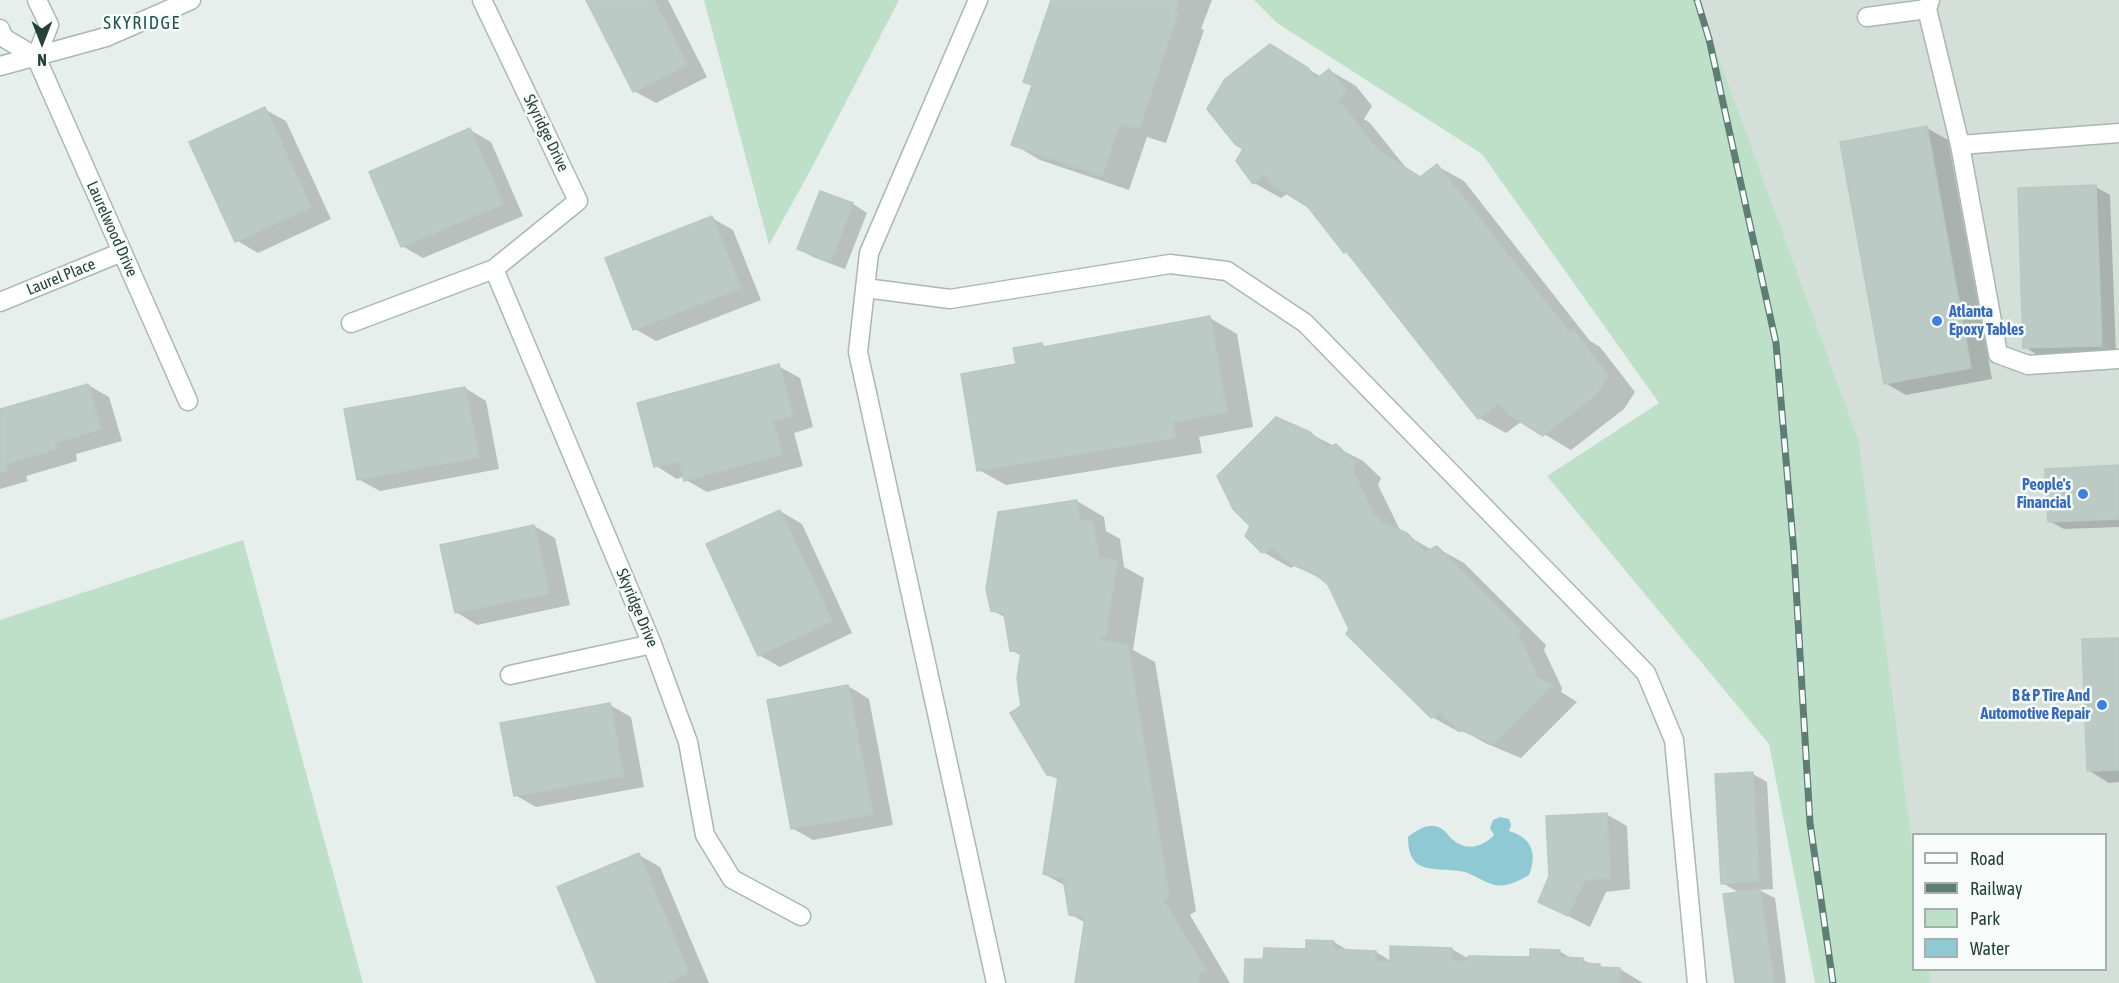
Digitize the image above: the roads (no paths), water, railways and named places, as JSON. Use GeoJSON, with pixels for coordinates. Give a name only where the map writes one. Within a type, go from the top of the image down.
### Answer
{"type":"FeatureCollection","features":[{"type":"Feature","properties":{"kind":"street"},"geometry":{"type":"LineString","coordinates":[[36,57],[49,25],[37,0]]}},
{"type":"Feature","properties":{"kind":"street"},"geometry":{"type":"LineString","coordinates":[[0,66],[106,37],[191,0]]}},
{"type":"Feature","properties":{"kind":"street","name":"Skyridge Drive"},"geometry":{"type":"LineString","coordinates":[[351,323],[494,268],[578,201],[482,0]]}},
{"type":"Feature","properties":{"kind":"street"},"geometry":{"type":"LineString","coordinates":[[978,0],[869,253],[858,352],[996,983]]}},
{"type":"Feature","properties":{"kind":"street"},"geometry":{"type":"LineString","coordinates":[[1867,17],[1928,5],[1960,145],[1998,354],[2028,365],[2119,359]]}},
{"type":"Feature","properties":{"kind":"street"},"geometry":{"type":"LineString","coordinates":[[0,29],[4,38],[36,57]]}},
{"type":"Feature","properties":{"kind":"street","name":"Laurelwood Drive"},"geometry":{"type":"LineString","coordinates":[[36,57],[189,401]]}},
{"type":"Feature","properties":{"kind":"street"},"geometry":{"type":"LineString","coordinates":[[1960,145],[2119,133]]}},
{"type":"Feature","properties":{"kind":"street","name":"Laurel Place"},"geometry":{"type":"LineString","coordinates":[[0,302],[122,252]]}},
{"type":"Feature","properties":{"kind":"street"},"geometry":{"type":"LineString","coordinates":[[865,288],[950,299],[1170,264],[1227,271],[1305,323],[1646,673],[1674,740],[1697,983]]}},
{"type":"Feature","properties":{"kind":"street","name":"Skyridge Drive"},"geometry":{"type":"LineString","coordinates":[[494,268],[652,644],[688,742],[705,835],[732,879],[801,916]]}},
{"type":"Feature","properties":{"kind":"street"},"geometry":{"type":"LineString","coordinates":[[510,675],[652,644]]}},
{"type":"Feature","properties":{"kind":"water"},"geometry":{"type":"Polygon","coordinates":[[[1500,817],[1509,819],[1511,825],[1509,831],[1523,837],[1531,847],[1533,860],[1529,875],[1506,885],[1495,885],[1465,872],[1426,868],[1413,859],[1409,850],[1408,837],[1428,826],[1443,830],[1463,846],[1480,845],[1494,835],[1490,828],[1493,820],[1500,817]]]}},
{"type":"Feature","properties":{"kind":"railway"},"geometry":{"type":"LineString","coordinates":[[1697,0],[1709,39],[1776,343],[1794,553],[1810,823],[1833,983]]}},
{"type":"Feature","properties":{"kind":"place","name":"Atlanta Epoxy Tables"},"geometry":{"type":"Point","coordinates":[1937,321]}},
{"type":"Feature","properties":{"kind":"place","name":"People's Financial"},"geometry":{"type":"Point","coordinates":[2083,494]}},
{"type":"Feature","properties":{"kind":"place","name":"B & P Tire And Automotive Repair"},"geometry":{"type":"Point","coordinates":[2102,705]}},
{"type":"Feature","properties":{"kind":"district","name":"SKYRIDGE"},"geometry":{"type":"Point","coordinates":[142,23]}}]}
